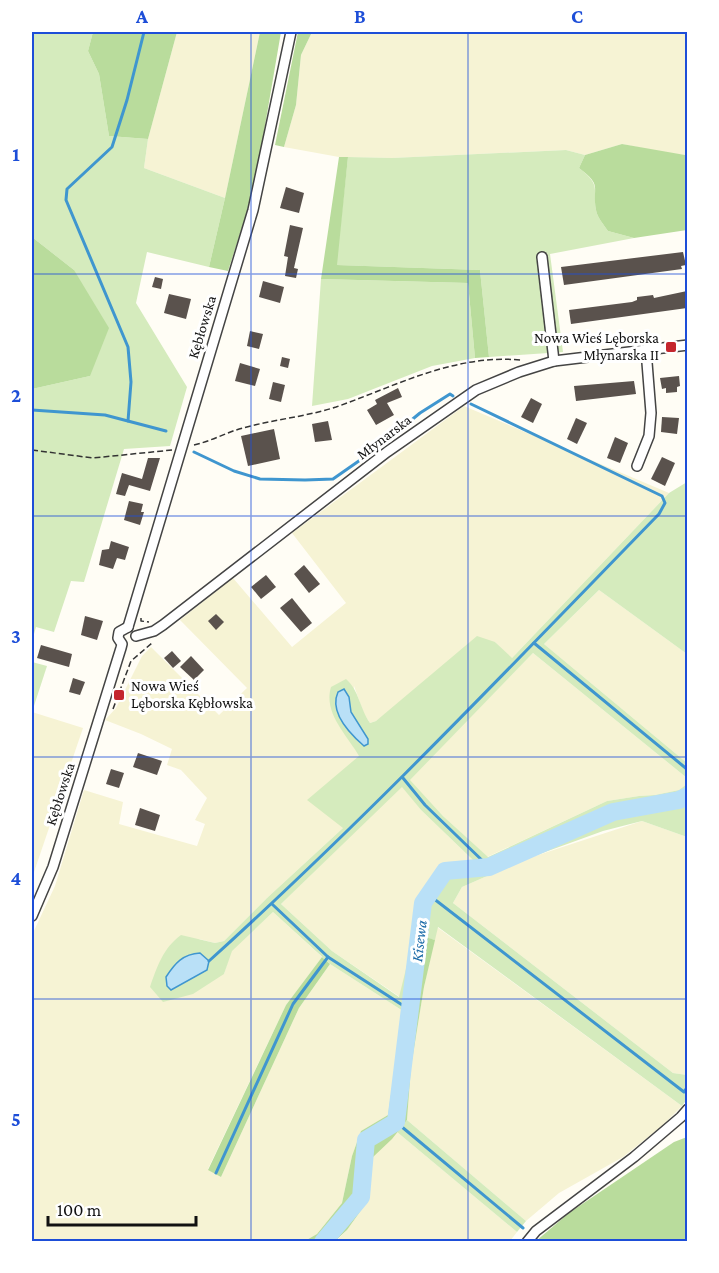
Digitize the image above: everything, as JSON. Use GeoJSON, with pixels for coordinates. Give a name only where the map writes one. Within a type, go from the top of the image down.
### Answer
{"type":"FeatureCollection","features":[{"type":"Feature","properties":{"kind":"street","name":"Kębłowska"},"geometry":{"type":"LineString","coordinates":[[32,916],[52,867],[122,644],[118,638],[119,632],[128,627],[253,210],[291,32]]}},
{"type":"Feature","properties":{"kind":"street"},"geometry":{"type":"LineString","coordinates":[[542,257],[554,362]]}},
{"type":"Feature","properties":{"kind":"street","name":"Młynarska"},"geometry":{"type":"LineString","coordinates":[[136,636],[154,631],[164,625],[280,534],[432,420],[476,390],[539,365],[687,345]]}},
{"type":"Feature","properties":{"kind":"street"},"geometry":{"type":"LineString","coordinates":[[637,466],[650,436],[651,413],[646,350]]}},
{"type":"Feature","properties":{"kind":"street"},"geometry":{"type":"LineString","coordinates":[[122,644],[130,644],[135,639],[133,630],[128,627]]}},
{"type":"Feature","properties":{"kind":"street"},"geometry":{"type":"LineString","coordinates":[[527,1242],[536,1231],[634,1157],[681,1117],[687,1109]]}},
{"type":"Feature","properties":{"kind":"path"},"geometry":{"type":"LineString","coordinates":[[32,450],[93,458],[181,448],[207,442],[233,431],[334,407],[449,366],[519,360],[539,365]]}},
{"type":"Feature","properties":{"kind":"shaded area"},"geometry":{"type":"Polygon","coordinates":[[[177,32],[260,32],[225,198],[144,168],[148,139],[177,32]]]}},
{"type":"Feature","properties":{"kind":"shaded area"},"geometry":{"type":"Polygon","coordinates":[[[312,32],[687,32],[688,153],[685,155],[661,152],[622,144],[585,155],[566,150],[392,158],[339,157],[284,147],[296,105],[301,55],[312,32]]]}},
{"type":"Feature","properties":{"kind":"shaded area"},"geometry":{"type":"Polygon","coordinates":[[[464,406],[669,493],[511,659],[495,642],[370,723],[364,714],[354,686],[350,740],[360,756],[343,828],[224,941],[215,943],[199,939],[224,974],[231,951],[273,912],[322,957],[286,1005],[208,1169],[221,1177],[299,1008],[330,964],[403,1011],[388,1115],[361,1131],[352,1156],[342,1203],[317,1234],[305,1242],[32,1241],[32,935],[55,886],[84,790],[123,802],[119,824],[197,846],[205,824],[195,820],[207,798],[181,770],[167,765],[172,749],[105,720],[116,708],[142,656],[151,647],[219,715],[247,688],[180,620],[233,578],[292,647],[346,603],[292,533],[464,406]]]}},
{"type":"Feature","properties":{"kind":"shaded area"},"geometry":{"type":"Polygon","coordinates":[[[599,590],[687,654],[687,763],[544,644],[599,590]]]}},
{"type":"Feature","properties":{"kind":"shaded area"},"geometry":{"type":"Polygon","coordinates":[[[533,653],[687,778],[688,784],[679,790],[607,801],[487,857],[409,780],[533,653]]]}},
{"type":"Feature","properties":{"kind":"shaded area"},"geometry":{"type":"Polygon","coordinates":[[[32,712],[83,728],[32,878],[32,712]]]}},
{"type":"Feature","properties":{"kind":"shaded area"},"geometry":{"type":"Polygon","coordinates":[[[402,786],[421,810],[475,862],[448,867],[417,905],[416,929],[400,997],[332,951],[281,904],[402,786]]]}},
{"type":"Feature","properties":{"kind":"shaded area"},"geometry":{"type":"Polygon","coordinates":[[[642,821],[687,837],[687,1075],[673,1073],[453,903],[462,887],[526,859],[642,821]]]}},
{"type":"Feature","properties":{"kind":"shaded area"},"geometry":{"type":"Polygon","coordinates":[[[437,927],[682,1106],[662,1126],[623,1157],[559,1193],[526,1221],[407,1120],[411,1067],[424,987],[437,927]]]}},
{"type":"Feature","properties":{"kind":"shaded area"},"geometry":{"type":"Polygon","coordinates":[[[397,1132],[517,1232],[510,1241],[335,1242],[347,1230],[369,1199],[372,1158],[397,1132]]]}},
{"type":"Feature","properties":{"kind":"green space"},"geometry":{"type":"Polygon","coordinates":[[[32,32],[93,32],[88,51],[99,74],[109,136],[148,139],[144,168],[225,198],[209,267],[147,252],[136,303],[187,387],[170,446],[124,449],[84,582],[71,581],[54,632],[36,627],[32,641],[32,389],[90,376],[74,270],[32,237],[32,32]]]}},
{"type":"Feature","properties":{"kind":"green space"},"geometry":{"type":"Polygon","coordinates":[[[93,32],[177,32],[148,139],[109,136],[99,74],[88,51],[93,32]]]}},
{"type":"Feature","properties":{"kind":"green space"},"geometry":{"type":"Polygon","coordinates":[[[260,32],[281,32],[262,143],[247,212],[228,271],[209,267],[260,32]]]}},
{"type":"Feature","properties":{"kind":"green space"},"geometry":{"type":"Polygon","coordinates":[[[298,32],[312,32],[301,55],[296,105],[284,147],[275,145],[298,32]]]}},
{"type":"Feature","properties":{"kind":"green space"},"geometry":{"type":"Polygon","coordinates":[[[622,144],[685,155],[687,153],[687,230],[634,238],[608,231],[597,213],[594,183],[579,168],[585,155],[622,144]]]}},
{"type":"Feature","properties":{"kind":"green space"},"geometry":{"type":"Polygon","coordinates":[[[566,150],[585,155],[579,168],[591,178],[595,187],[597,213],[608,231],[634,238],[550,254],[563,352],[489,357],[480,270],[336,265],[348,157],[392,158],[566,150]]]}},
{"type":"Feature","properties":{"kind":"green space"},"geometry":{"type":"Polygon","coordinates":[[[339,157],[348,157],[337,265],[480,270],[489,357],[475,358],[468,283],[321,279],[339,157]]]}},
{"type":"Feature","properties":{"kind":"green space"},"geometry":{"type":"Polygon","coordinates":[[[32,237],[74,270],[109,328],[90,376],[32,389],[32,237]]]}},
{"type":"Feature","properties":{"kind":"green space"},"geometry":{"type":"Polygon","coordinates":[[[321,279],[468,283],[475,358],[432,366],[348,399],[312,406],[321,279]]]}},
{"type":"Feature","properties":{"kind":"green space"},"geometry":{"type":"Polygon","coordinates":[[[687,482],[687,654],[599,590],[544,644],[687,763],[687,778],[533,653],[410,780],[443,816],[488,857],[607,801],[679,790],[687,784],[687,837],[642,821],[603,831],[526,859],[462,887],[453,903],[673,1073],[687,1075],[687,1099],[682,1106],[438,927],[435,940],[419,936],[403,1011],[330,964],[273,912],[232,951],[224,974],[193,994],[163,1002],[150,987],[161,958],[175,940],[181,935],[215,943],[224,941],[343,828],[307,800],[359,756],[333,715],[329,697],[331,687],[346,679],[354,689],[370,723],[376,721],[477,636],[495,642],[512,658],[669,493],[687,482]],[[402,787],[281,904],[332,951],[399,997],[416,929],[417,905],[432,877],[448,867],[474,861],[421,810],[402,787]]]}},
{"type":"Feature","properties":{"kind":"green space"},"geometry":{"type":"Polygon","coordinates":[[[32,662],[47,666],[32,712],[32,662]]]}},
{"type":"Feature","properties":{"kind":"green space"},"geometry":{"type":"Polygon","coordinates":[[[419,935],[435,940],[424,987],[411,1067],[407,1120],[392,1139],[372,1158],[369,1199],[347,1230],[335,1241],[305,1241],[317,1234],[342,1203],[352,1156],[361,1131],[388,1115],[403,1011],[419,935]]]}},
{"type":"Feature","properties":{"kind":"green space"},"geometry":{"type":"Polygon","coordinates":[[[322,957],[330,964],[299,1008],[221,1177],[208,1170],[286,1005],[322,957]]]}},
{"type":"Feature","properties":{"kind":"green space"},"geometry":{"type":"Polygon","coordinates":[[[407,1120],[526,1221],[517,1232],[397,1132],[407,1120]]]}},
{"type":"Feature","properties":{"kind":"green space"},"geometry":{"type":"Polygon","coordinates":[[[687,1137],[687,1241],[536,1241],[569,1213],[674,1142],[687,1137]]]}},
{"type":"Feature","properties":{"kind":"water"},"geometry":{"type":"Polygon","coordinates":[[[344,689],[349,697],[351,712],[368,739],[368,744],[364,746],[352,735],[338,714],[336,700],[338,692],[344,689]]]}},
{"type":"Feature","properties":{"kind":"water"},"geometry":{"type":"Polygon","coordinates":[[[200,953],[209,961],[207,970],[171,990],[167,986],[166,977],[173,967],[184,957],[200,953]]]}},
{"type":"Feature","properties":{"kind":"building"},"geometry":{"type":"Polygon","coordinates":[[[286,187],[304,193],[299,213],[280,208],[286,187]]]}},
{"type":"Feature","properties":{"kind":"building"},"geometry":{"type":"Polygon","coordinates":[[[290,225],[303,228],[294,268],[298,269],[296,278],[285,276],[288,257],[284,256],[290,225]]]}},
{"type":"Feature","properties":{"kind":"building"},"geometry":{"type":"Polygon","coordinates":[[[683,252],[686,265],[681,266],[682,269],[564,285],[561,267],[683,252]]]}},
{"type":"Feature","properties":{"kind":"building"},"geometry":{"type":"Polygon","coordinates":[[[155,277],[163,279],[161,289],[152,287],[155,277]]]}},
{"type":"Feature","properties":{"kind":"building"},"geometry":{"type":"Polygon","coordinates":[[[263,281],[284,287],[280,303],[259,297],[263,281]]]}},
{"type":"Feature","properties":{"kind":"building"},"geometry":{"type":"Polygon","coordinates":[[[687,291],[687,308],[571,324],[569,310],[632,302],[637,300],[637,297],[653,295],[654,298],[687,291]]]}},
{"type":"Feature","properties":{"kind":"building"},"geometry":{"type":"Polygon","coordinates":[[[169,294],[191,299],[186,319],[164,313],[169,294]]]}},
{"type":"Feature","properties":{"kind":"building"},"geometry":{"type":"Polygon","coordinates":[[[250,331],[263,334],[259,349],[247,346],[250,331]]]}},
{"type":"Feature","properties":{"kind":"building"},"geometry":{"type":"Polygon","coordinates":[[[282,357],[290,359],[288,368],[280,366],[282,357]]]}},
{"type":"Feature","properties":{"kind":"building"},"geometry":{"type":"Polygon","coordinates":[[[240,363],[260,369],[255,386],[235,381],[240,363]]]}},
{"type":"Feature","properties":{"kind":"building"},"geometry":{"type":"Polygon","coordinates":[[[679,376],[680,386],[677,387],[677,392],[666,393],[666,388],[662,389],[660,378],[679,376]]]}},
{"type":"Feature","properties":{"kind":"building"},"geometry":{"type":"Polygon","coordinates":[[[634,381],[636,394],[576,401],[574,386],[634,381]]]}},
{"type":"Feature","properties":{"kind":"building"},"geometry":{"type":"Polygon","coordinates":[[[273,382],[285,385],[281,402],[269,399],[273,382]]]}},
{"type":"Feature","properties":{"kind":"building"},"geometry":{"type":"Polygon","coordinates":[[[398,388],[402,397],[387,403],[394,415],[376,425],[367,410],[377,404],[375,400],[398,388]]]}},
{"type":"Feature","properties":{"kind":"building"},"geometry":{"type":"Polygon","coordinates":[[[531,398],[542,404],[533,423],[521,417],[531,398]]]}},
{"type":"Feature","properties":{"kind":"building"},"geometry":{"type":"Polygon","coordinates":[[[662,417],[679,418],[677,434],[661,432],[662,417]]]}},
{"type":"Feature","properties":{"kind":"building"},"geometry":{"type":"Polygon","coordinates":[[[576,418],[587,423],[577,444],[567,439],[576,418]]]}},
{"type":"Feature","properties":{"kind":"building"},"geometry":{"type":"Polygon","coordinates":[[[328,421],[332,440],[315,442],[312,424],[328,421]]]}},
{"type":"Feature","properties":{"kind":"building"},"geometry":{"type":"Polygon","coordinates":[[[274,429],[280,459],[248,466],[241,436],[274,429]]]}},
{"type":"Feature","properties":{"kind":"building"},"geometry":{"type":"Polygon","coordinates":[[[615,437],[628,443],[620,463],[607,458],[615,437]]]}},
{"type":"Feature","properties":{"kind":"building"},"geometry":{"type":"Polygon","coordinates":[[[662,457],[675,463],[665,486],[651,479],[662,457]]]}},
{"type":"Feature","properties":{"kind":"building"},"geometry":{"type":"Polygon","coordinates":[[[148,458],[160,458],[150,491],[129,485],[125,496],[116,494],[122,473],[142,479],[148,458]]]}},
{"type":"Feature","properties":{"kind":"building"},"geometry":{"type":"Polygon","coordinates":[[[129,501],[143,504],[141,512],[144,512],[140,525],[124,520],[129,501]]]}},
{"type":"Feature","properties":{"kind":"building"},"geometry":{"type":"Polygon","coordinates":[[[111,541],[129,547],[125,560],[117,558],[113,569],[99,565],[102,550],[109,549],[111,541]]]}},
{"type":"Feature","properties":{"kind":"building"},"geometry":{"type":"Polygon","coordinates":[[[304,565],[320,584],[309,593],[294,574],[304,565]]]}},
{"type":"Feature","properties":{"kind":"building"},"geometry":{"type":"Polygon","coordinates":[[[266,575],[276,587],[261,599],[251,587],[266,575]]]}},
{"type":"Feature","properties":{"kind":"building"},"geometry":{"type":"Polygon","coordinates":[[[292,598],[312,623],[301,632],[280,608],[292,598]]]}},
{"type":"Feature","properties":{"kind":"building"},"geometry":{"type":"Polygon","coordinates":[[[216,614],[224,622],[216,630],[208,621],[216,614]]]}},
{"type":"Feature","properties":{"kind":"building"},"geometry":{"type":"Polygon","coordinates":[[[85,616],[103,621],[97,640],[81,635],[85,616]]]}},
{"type":"Feature","properties":{"kind":"building"},"geometry":{"type":"Polygon","coordinates":[[[41,645],[72,654],[69,667],[37,658],[41,645]]]}},
{"type":"Feature","properties":{"kind":"building"},"geometry":{"type":"Polygon","coordinates":[[[172,651],[181,661],[173,668],[164,658],[172,651]]]}},
{"type":"Feature","properties":{"kind":"building"},"geometry":{"type":"Polygon","coordinates":[[[191,656],[204,670],[194,680],[180,667],[191,656]]]}},
{"type":"Feature","properties":{"kind":"building"},"geometry":{"type":"Polygon","coordinates":[[[73,678],[85,682],[80,695],[69,692],[73,678]]]}},
{"type":"Feature","properties":{"kind":"building"},"geometry":{"type":"Polygon","coordinates":[[[138,753],[162,761],[157,775],[133,767],[138,753]]]}},
{"type":"Feature","properties":{"kind":"building"},"geometry":{"type":"Polygon","coordinates":[[[111,769],[124,773],[119,788],[106,784],[111,769]]]}},
{"type":"Feature","properties":{"kind":"building"},"geometry":{"type":"Polygon","coordinates":[[[140,808],[160,815],[155,831],[135,825],[140,808]]]}},
{"type":"Feature","properties":{"kind":"waterway"},"geometry":{"type":"LineString","coordinates":[[128,421],[131,382],[128,347],[66,200],[67,189],[112,147],[127,100],[144,32]]}},
{"type":"Feature","properties":{"kind":"waterway"},"geometry":{"type":"LineString","coordinates":[[386,441],[420,413],[450,394],[453,396]]}},
{"type":"Feature","properties":{"kind":"waterway"},"geometry":{"type":"LineString","coordinates":[[209,961],[325,853],[437,741],[659,514],[665,503],[662,496],[471,404]]}},
{"type":"Feature","properties":{"kind":"waterway"},"geometry":{"type":"LineString","coordinates":[[32,410],[105,415],[166,431]]}},
{"type":"Feature","properties":{"kind":"waterway"},"geometry":{"type":"LineString","coordinates":[[194,452],[234,471],[260,479],[305,480],[333,479],[376,449]]}},
{"type":"Feature","properties":{"kind":"waterway"},"geometry":{"type":"LineString","coordinates":[[534,643],[688,770]]}},
{"type":"Feature","properties":{"kind":"waterway"},"geometry":{"type":"LineString","coordinates":[[403,778],[425,805],[489,867]]}},
{"type":"Feature","properties":{"kind":"waterway","name":"Kisewa"},"geometry":{"type":"LineString","coordinates":[[323,1242],[361,1197],[366,1140],[396,1122],[423,903],[445,871],[489,867],[613,812],[679,800],[688,796]]}},
{"type":"Feature","properties":{"kind":"waterway"},"geometry":{"type":"LineString","coordinates":[[429,895],[684,1092],[688,1086]]}},
{"type":"Feature","properties":{"kind":"waterway"},"geometry":{"type":"LineString","coordinates":[[272,904],[328,957],[410,1010]]}},
{"type":"Feature","properties":{"kind":"waterway"},"geometry":{"type":"LineString","coordinates":[[216,1173],[293,1004],[328,957]]}},
{"type":"Feature","properties":{"kind":"waterway"},"geometry":{"type":"LineString","coordinates":[[396,1122],[523,1228]]}},
{"type":"Feature","properties":{"kind":"place","name":"Nowa Wieś Lęborska Młynarska II"},"geometry":{"type":"Point","coordinates":[671,347]}},
{"type":"Feature","properties":{"kind":"place","name":"Nowa Wieś Lęborska Kębłowska"},"geometry":{"type":"Point","coordinates":[119,695]}}]}
